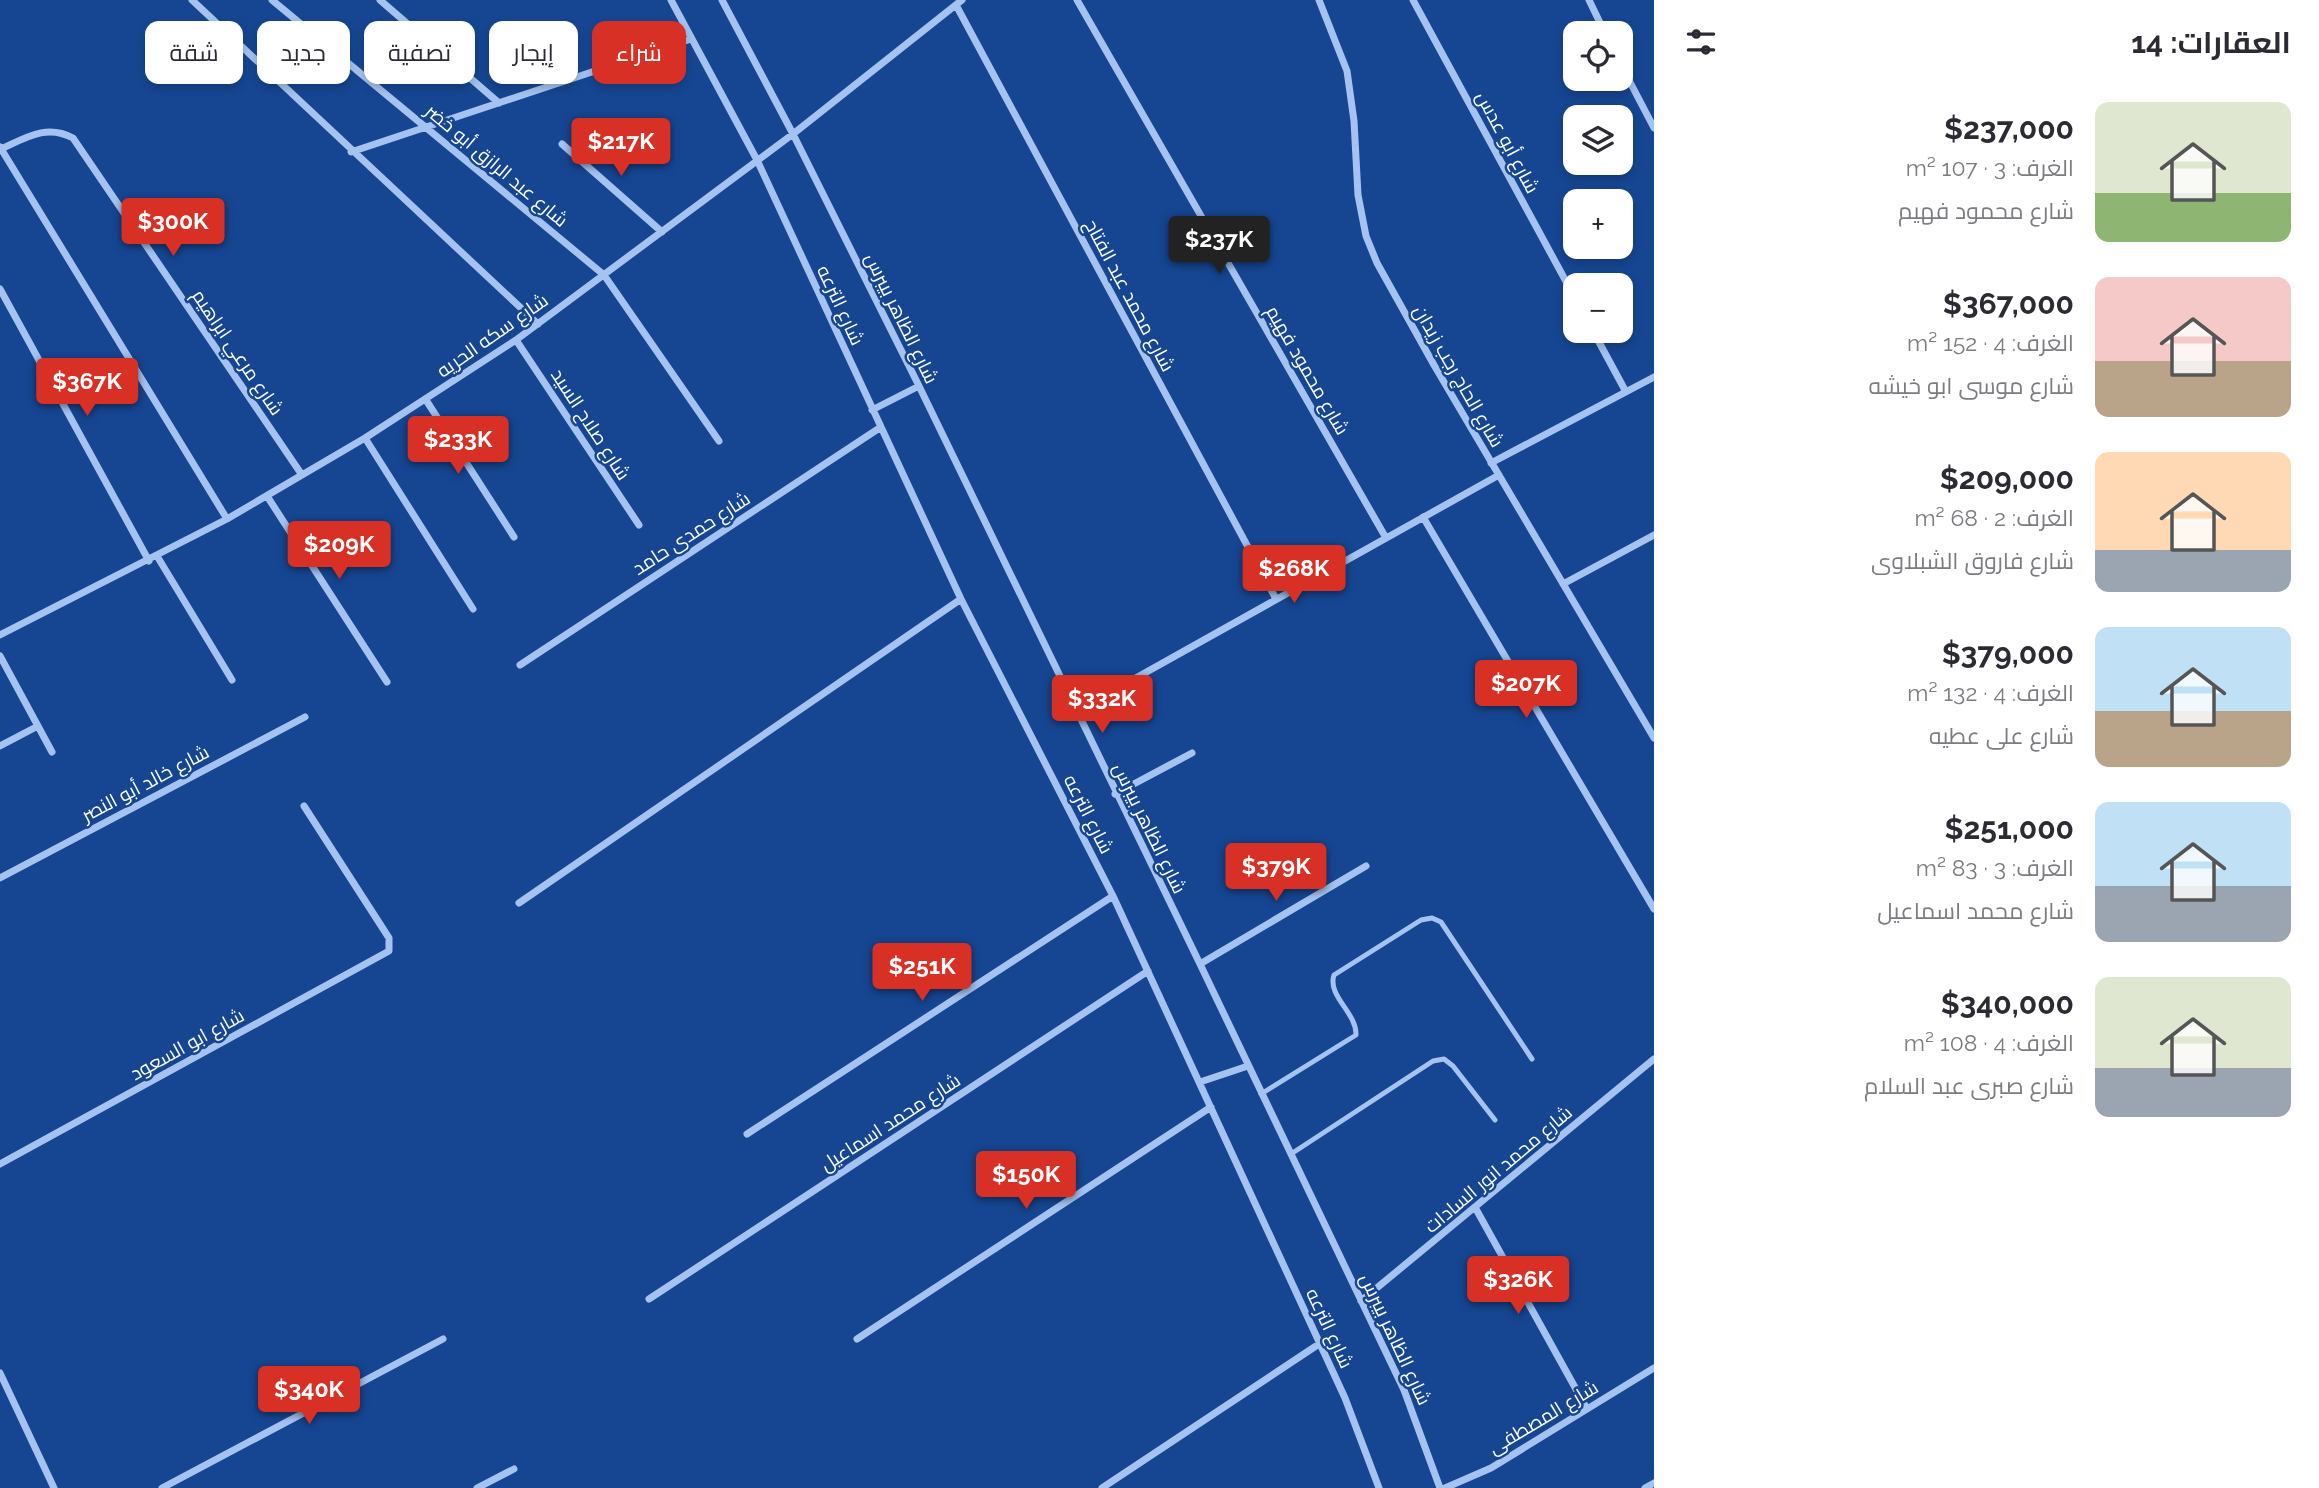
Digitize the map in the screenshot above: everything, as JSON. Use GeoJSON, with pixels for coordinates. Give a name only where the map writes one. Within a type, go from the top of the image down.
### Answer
{"type":"FeatureCollection","features":[{"type":"Feature","properties":{"kind":"street"},"geometry":{"type":"LineString","coordinates":[[192,0],[351,152],[538,324]]}},
{"type":"Feature","properties":{"kind":"street","name":"شارع عبد الرازق أبو خضر"},"geometry":{"type":"LineString","coordinates":[[272,0],[604,275],[719,441]]}},
{"type":"Feature","properties":{"kind":"street"},"geometry":{"type":"LineString","coordinates":[[380,0],[499,103]]}},
{"type":"Feature","properties":{"kind":"street","name":"شارع الترعه"},"geometry":{"type":"LineString","coordinates":[[671,0],[757,160],[961,599],[1113,895],[1345,1398],[1379,1488]]}},
{"type":"Feature","properties":{"kind":"street","name":"شارع الظاهر بيبرس"},"geometry":{"type":"LineString","coordinates":[[722,0],[793,134],[919,386],[1075,712],[1200,964],[1404,1390],[1443,1488]]}},
{"type":"Feature","properties":{"kind":"street","name":"شارع محمود فهيم"},"geometry":{"type":"LineString","coordinates":[[1077,0],[1385,538]]}},
{"type":"Feature","properties":{"kind":"street","name":"شارع الحاج رجب زيدان"},"geometry":{"type":"LineString","coordinates":[[1319,0],[1347,71],[1354,121],[1358,195],[1366,236],[1406,316],[1654,738]]}},
{"type":"Feature","properties":{"kind":"street","name":"شارع أبو عدس"},"geometry":{"type":"LineString","coordinates":[[1413,0],[1563,276]]}},
{"type":"Feature","properties":{"kind":"street"},"geometry":{"type":"LineString","coordinates":[[1589,0],[1599,21]]}},
{"type":"Feature","properties":{"kind":"street","name":"شارع سكه الحريه"},"geometry":{"type":"LineString","coordinates":[[0,635],[149,561],[267,496],[365,438],[516,341],[793,134],[959,2]]}},
{"type":"Feature","properties":{"kind":"street","name":"شارع محمد عبد الفتاح"},"geometry":{"type":"LineString","coordinates":[[959,2],[1276,599]]}},
{"type":"Feature","properties":{"kind":"street"},"geometry":{"type":"LineString","coordinates":[[351,152],[691,39]]}},
{"type":"Feature","properties":{"kind":"street"},"geometry":{"type":"LineString","coordinates":[[1633,88],[1654,128]]}},
{"type":"Feature","properties":{"kind":"street","name":"شارع مرعي ابراهيم"},"geometry":{"type":"LineString","coordinates":[[1,148],[37,132],[50,130],[74,138],[302,475]]}},
{"type":"Feature","properties":{"kind":"street"},"geometry":{"type":"LineString","coordinates":[[562,144],[662,232]]}},
{"type":"Feature","properties":{"kind":"street"},"geometry":{"type":"LineString","coordinates":[[1,148],[226,519]]}},
{"type":"Feature","properties":{"kind":"street"},"geometry":{"type":"LineString","coordinates":[[0,289],[149,561]]}},
{"type":"Feature","properties":{"kind":"street","name":"شارع صلاح السيد"},"geometry":{"type":"LineString","coordinates":[[516,341],[639,526]]}},
{"type":"Feature","properties":{"kind":"street"},"geometry":{"type":"LineString","coordinates":[[1599,343],[1626,392]]}},
{"type":"Feature","properties":{"kind":"street"},"geometry":{"type":"LineString","coordinates":[[1492,463],[1654,377]]}},
{"type":"Feature","properties":{"kind":"street"},"geometry":{"type":"LineString","coordinates":[[872,410],[919,386]]}},
{"type":"Feature","properties":{"kind":"street"},"geometry":{"type":"LineString","coordinates":[[426,400],[514,537]]}},
{"type":"Feature","properties":{"kind":"street","name":"شارع حمدى حامد"},"geometry":{"type":"LineString","coordinates":[[520,664],[881,428]]}},
{"type":"Feature","properties":{"kind":"street"},"geometry":{"type":"LineString","coordinates":[[365,438],[473,609]]}},
{"type":"Feature","properties":{"kind":"street"},"geometry":{"type":"LineString","coordinates":[[1075,712],[1499,475]]}},
{"type":"Feature","properties":{"kind":"street"},"geometry":{"type":"LineString","coordinates":[[267,496],[387,682]]}},
{"type":"Feature","properties":{"kind":"street"},"geometry":{"type":"LineString","coordinates":[[1423,517],[1654,909]]}},
{"type":"Feature","properties":{"kind":"street"},"geometry":{"type":"LineString","coordinates":[[1563,584],[1654,535]]}},
{"type":"Feature","properties":{"kind":"street"},"geometry":{"type":"LineString","coordinates":[[157,556],[232,680]]}},
{"type":"Feature","properties":{"kind":"street"},"geometry":{"type":"LineString","coordinates":[[519,903],[961,599]]}},
{"type":"Feature","properties":{"kind":"street"},"geometry":{"type":"LineString","coordinates":[[0,656],[52,752]]}},
{"type":"Feature","properties":{"kind":"street","name":"شارع خالد أبو النصر"},"geometry":{"type":"LineString","coordinates":[[0,877],[305,717]]}},
{"type":"Feature","properties":{"kind":"street"},"geometry":{"type":"LineString","coordinates":[[0,746],[38,726]]}},
{"type":"Feature","properties":{"kind":"street"},"geometry":{"type":"LineString","coordinates":[[1115,794],[1192,753]]}},
{"type":"Feature","properties":{"kind":"street","name":"شارع ابو السعود"},"geometry":{"type":"LineString","coordinates":[[0,1164],[389,951],[389,938],[304,806]]}},
{"type":"Feature","properties":{"kind":"street"},"geometry":{"type":"LineString","coordinates":[[1200,964],[1366,866]]}},
{"type":"Feature","properties":{"kind":"street"},"geometry":{"type":"LineString","coordinates":[[747,1134],[1113,895]]}},
{"type":"Feature","properties":{"kind":"street","name":"شارع محمد اسماعيل"},"geometry":{"type":"LineString","coordinates":[[649,1299],[1148,971]]}},
{"type":"Feature","properties":{"kind":"street","name":"شارع محمد انور السادات"},"geometry":{"type":"LineString","coordinates":[[1361,1301],[1476,1209],[1654,1059]]}},
{"type":"Feature","properties":{"kind":"street"},"geometry":{"type":"LineString","coordinates":[[1200,1082],[1248,1066]]}},
{"type":"Feature","properties":{"kind":"street"},"geometry":{"type":"LineString","coordinates":[[857,1339],[1211,1107]]}},
{"type":"Feature","properties":{"kind":"street"},"geometry":{"type":"LineString","coordinates":[[1476,1209],[1587,1409]]}},
{"type":"Feature","properties":{"kind":"street"},"geometry":{"type":"LineString","coordinates":[[162,1488],[443,1339]]}},
{"type":"Feature","properties":{"kind":"street"},"geometry":{"type":"LineString","coordinates":[[1102,1488],[1319,1344]]}},
{"type":"Feature","properties":{"kind":"street","name":"شارع المصطفى"},"geometry":{"type":"LineString","coordinates":[[1443,1488],[1491,1468],[1654,1368]]}},
{"type":"Feature","properties":{"kind":"street"},"geometry":{"type":"LineString","coordinates":[[0,1373],[54,1488]]}},
{"type":"Feature","properties":{"kind":"street"},"geometry":{"type":"LineString","coordinates":[[477,1488],[514,1469]]}},
{"type":"Feature","properties":{"kind":"street"},"geometry":{"type":"LineString","coordinates":[[1646,1488],[1654,1483]]}},
{"type":"Feature","properties":{"kind":"lane"},"geometry":{"type":"LineString","coordinates":[[1261,1094],[1356,1035],[1357,1026],[1333,988],[1334,975],[1421,920],[1432,918],[1441,922],[1532,1059]]}},
{"type":"Feature","properties":{"kind":"lane"},"geometry":{"type":"LineString","coordinates":[[1291,1154],[1433,1061],[1444,1059],[1453,1066],[1495,1120]]}}]}
